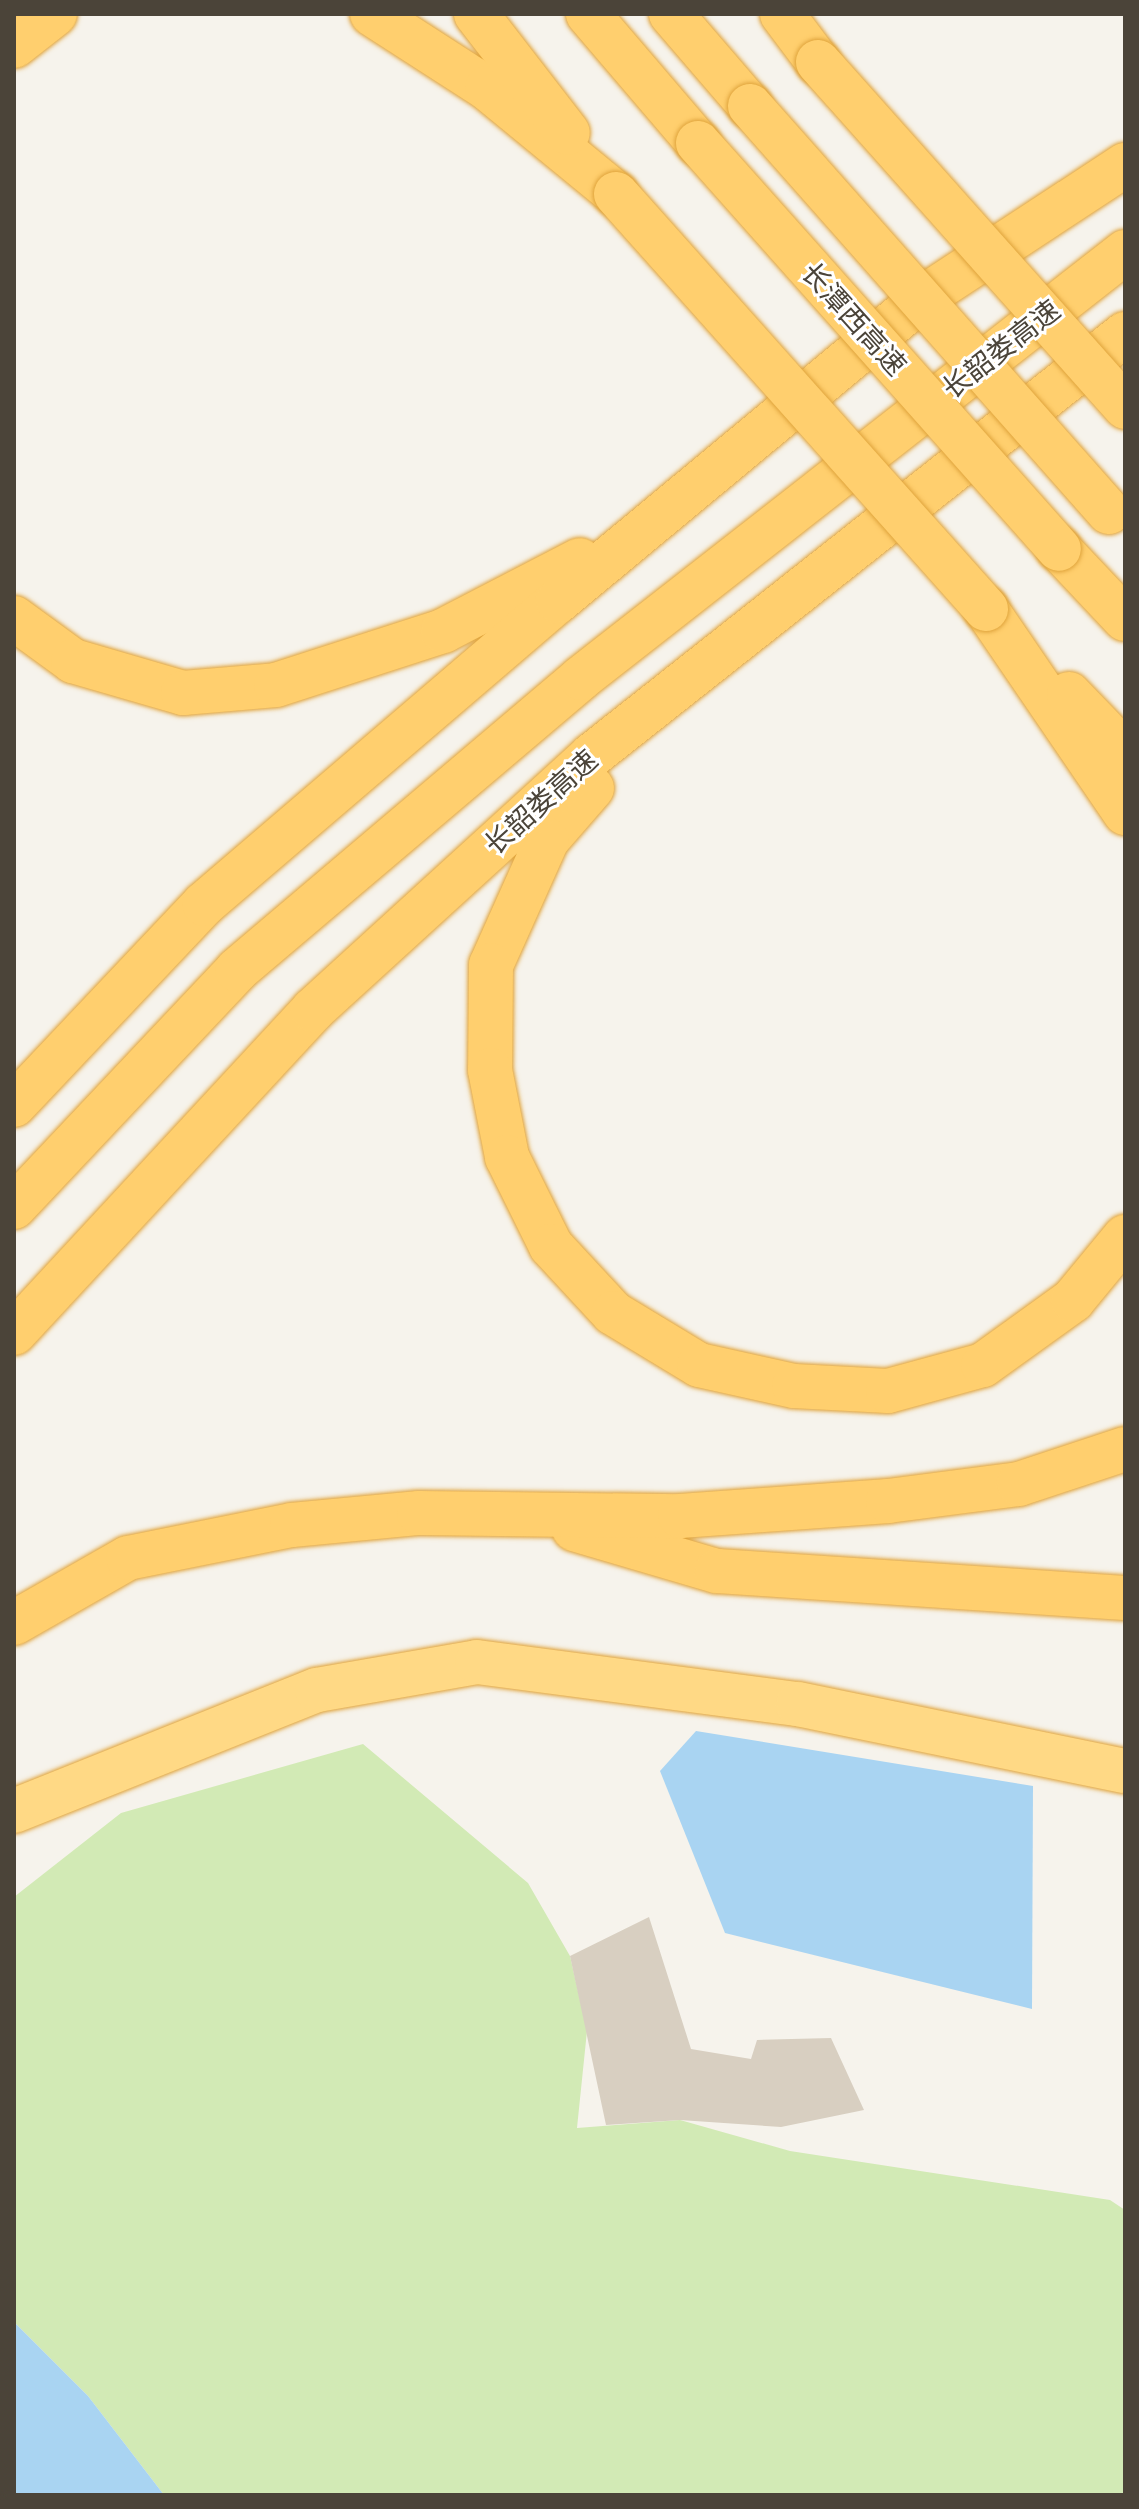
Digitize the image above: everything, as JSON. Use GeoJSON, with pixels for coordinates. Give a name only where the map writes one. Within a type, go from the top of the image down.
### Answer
{"type":"FeatureCollection","features":[{"type":"Feature","properties":{"kind":"highway"},"geometry":{"type":"LineString","coordinates":[[14,46],[55,14]]}},
{"type":"Feature","properties":{"kind":"highway"},"geometry":{"type":"LineString","coordinates":[[372,14],[487,88],[616,194]]}},
{"type":"Feature","properties":{"kind":"highway"},"geometry":{"type":"LineString","coordinates":[[476,14],[616,194],[986,609],[1125,752]]}},
{"type":"Feature","properties":{"kind":"highway","name":"长潭西高速"},"geometry":{"type":"LineString","coordinates":[[588,14],[698,143],[1125,619]]}},
{"type":"Feature","properties":{"kind":"highway"},"geometry":{"type":"LineString","coordinates":[[671,14],[1117,520]]}},
{"type":"Feature","properties":{"kind":"highway"},"geometry":{"type":"LineString","coordinates":[[782,14],[818,62],[1125,407]]}},
{"type":"Feature","properties":{"kind":"highway"},"geometry":{"type":"LineString","coordinates":[[1021,234],[1125,137]]}},
{"type":"Feature","properties":{"kind":"highway"},"geometry":{"type":"LineString","coordinates":[[14,1105],[204,904],[927,295],[1125,165]]}},
{"type":"Feature","properties":{"kind":"highway","name":"长韶娄高速"},"geometry":{"type":"LineString","coordinates":[[14,1207],[237,970],[581,678],[1125,252]]}},
{"type":"Feature","properties":{"kind":"highway","name":"长韶娄高速"},"geometry":{"type":"LineString","coordinates":[[14,1333],[313,1010],[591,756],[1125,334]]}},
{"type":"Feature","properties":{"kind":"highway"},"geometry":{"type":"LineString","coordinates":[[14,618],[73,661],[183,693],[276,685],[443,631],[667,515]]}},
{"type":"Feature","properties":{"kind":"highway"},"geometry":{"type":"LineString","coordinates":[[986,609],[1125,813]]}},
{"type":"Feature","properties":{"kind":"highway"},"geometry":{"type":"LineString","coordinates":[[684,683],[547,840],[491,965],[490,1070],[507,1157],[551,1246],[613,1313],[699,1365],[794,1386],[888,1391],[983,1365],[1073,1300],[1125,1237]]}},
{"type":"Feature","properties":{"kind":"highway"},"geometry":{"type":"LineString","coordinates":[[14,1623],[128,1558],[292,1525],[419,1513],[680,1516],[888,1501],[1019,1484],[1125,1449]]}},
{"type":"Feature","properties":{"kind":"highway"},"geometry":{"type":"LineString","coordinates":[[522,1514],[717,1571],[1125,1598]]}},
{"type":"Feature","properties":{"kind":"highway"},"geometry":{"type":"LineString","coordinates":[[14,1811],[317,1690],[477,1662],[798,1704],[1125,1771]]}},
{"type":"Feature","properties":{"kind":"green space"},"geometry":{"type":"Polygon","coordinates":[[[363,1744],[528,1883],[570,1956],[587,2031],[577,2128],[680,2120],[790,2151],[1110,2200],[1125,2210],[1125,2495],[164,2495],[88,2396],[14,2322],[14,1897],[121,1813],[363,1744]]]}},
{"type":"Feature","properties":{"kind":"water"},"geometry":{"type":"Polygon","coordinates":[[[696,1731],[1033,1786],[1032,2009],[725,1933],[660,1771],[696,1731]]]}},
{"type":"Feature","properties":{"kind":"water"},"geometry":{"type":"Polygon","coordinates":[[[14,2322],[88,2396],[164,2495],[14,2495],[14,2322]]]}},
{"type":"Feature","properties":{"kind":"building"},"geometry":{"type":"Polygon","coordinates":[[[649,1917],[691,2049],[751,2059],[757,2040],[831,2038],[864,2110],[781,2127],[680,2120],[606,2125],[570,1956],[649,1917]]]}}]}
